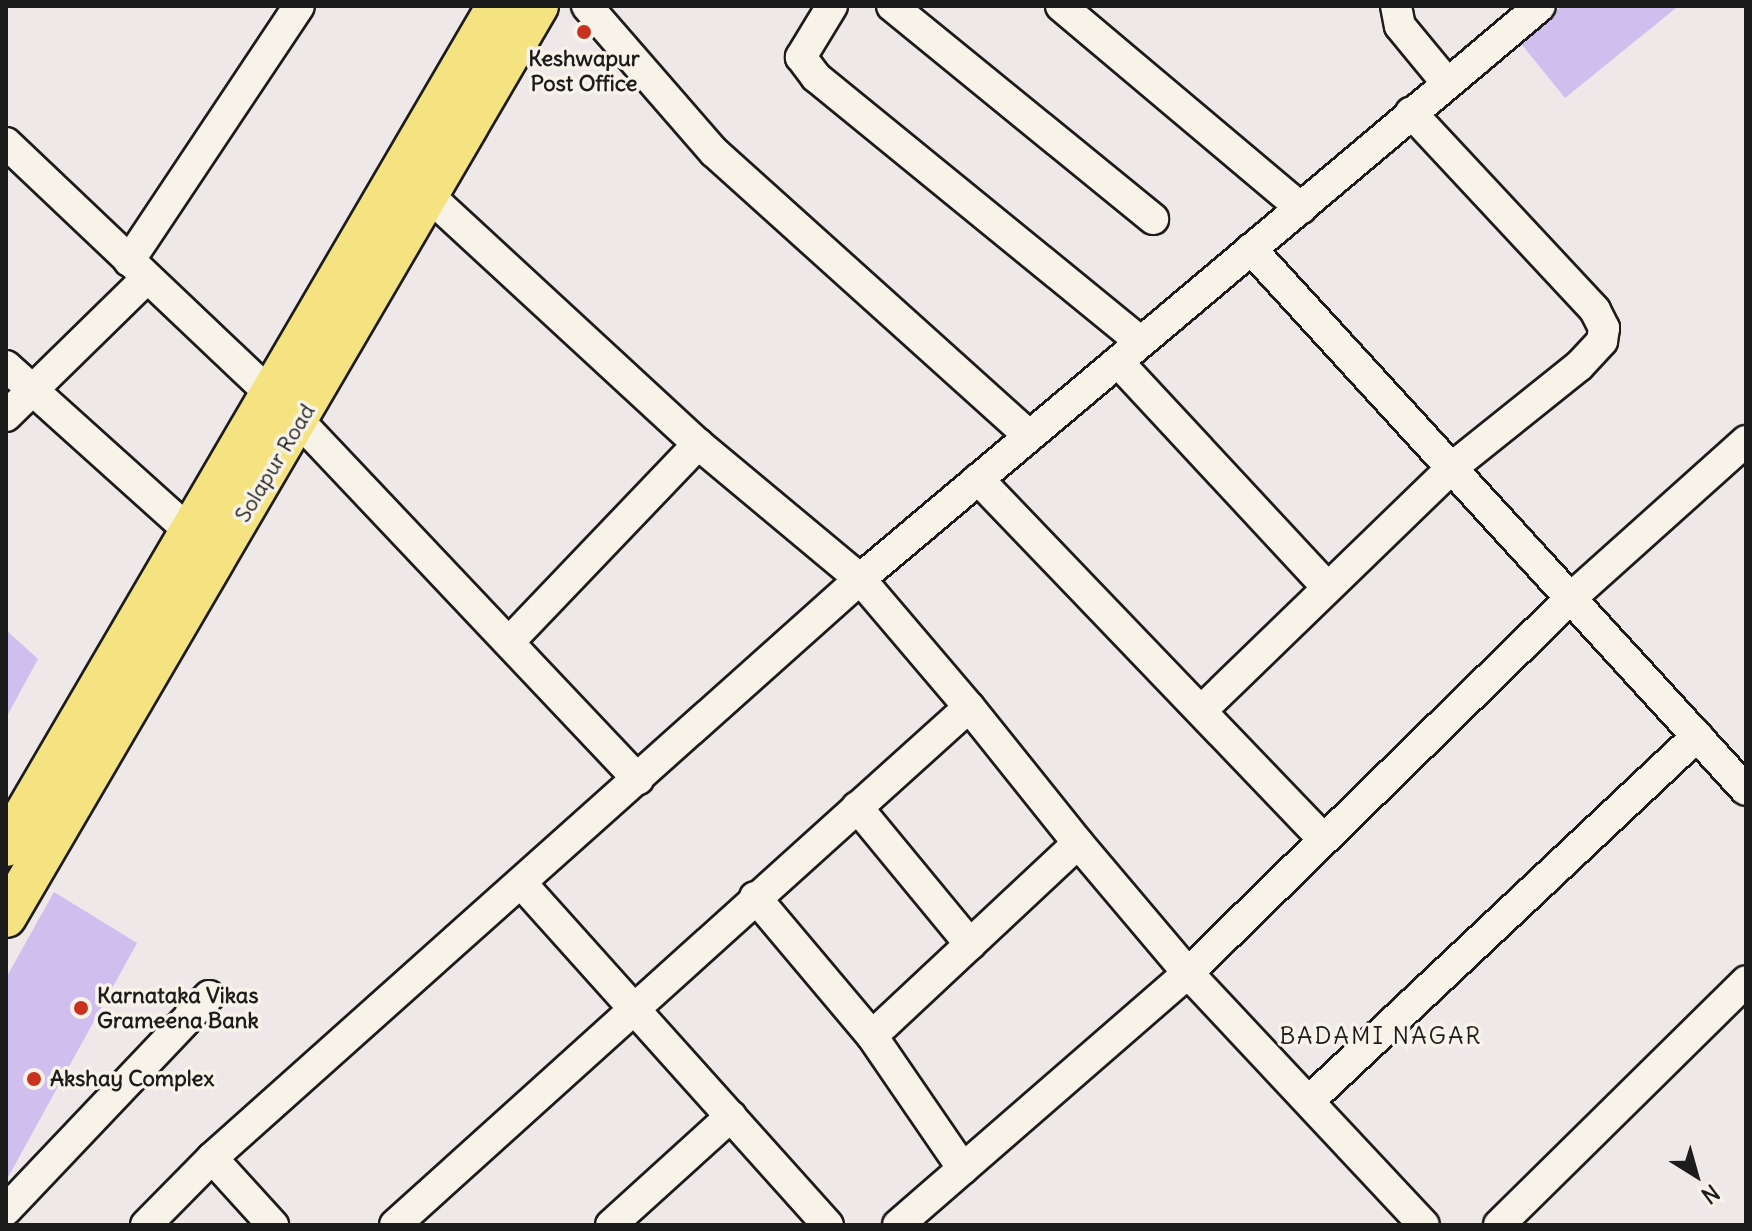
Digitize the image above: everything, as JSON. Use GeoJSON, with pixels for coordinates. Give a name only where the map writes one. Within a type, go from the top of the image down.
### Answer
{"type":"FeatureCollection","features":[{"type":"Feature","properties":{"kind":"main road"},"geometry":{"type":"LineString","coordinates":[[6,846],[497,6]]}},
{"type":"Feature","properties":{"kind":"main road","name":"Solapur Road"},"geometry":{"type":"LineString","coordinates":[[6,917],[300,422],[538,6]]}},
{"type":"Feature","properties":{"kind":"street"},"geometry":{"type":"LineString","coordinates":[[587,6],[714,152],[1029,436]]}},
{"type":"Feature","properties":{"kind":"street"},"geometry":{"type":"LineString","coordinates":[[832,6],[801,57],[816,77],[1141,342]]}},
{"type":"Feature","properties":{"kind":"street"},"geometry":{"type":"LineString","coordinates":[[892,6],[1153,219]]}},
{"type":"Feature","properties":{"kind":"street"},"geometry":{"type":"LineString","coordinates":[[1061,6],[1301,208]]}},
{"type":"Feature","properties":{"kind":"street"},"geometry":{"type":"LineString","coordinates":[[1396,6],[1400,26],[1447,83]]}},
{"type":"Feature","properties":{"kind":"street"},"geometry":{"type":"LineString","coordinates":[[146,1225],[212,1158],[860,579],[1540,6]]}},
{"type":"Feature","properties":{"kind":"street"},"geometry":{"type":"LineString","coordinates":[[6,416],[138,270],[295,8]]}},
{"type":"Feature","properties":{"kind":"street"},"geometry":{"type":"LineString","coordinates":[[1202,710],[1325,585],[1454,466],[1579,366],[1602,341],[1604,328],[1411,113]]}},
{"type":"Feature","properties":{"kind":"street"},"geometry":{"type":"LineString","coordinates":[[6,143],[268,395],[300,422],[638,779]]}},
{"type":"Feature","properties":{"kind":"street"},"geometry":{"type":"LineString","coordinates":[[429,196],[698,444],[860,579],[1188,973],[1424,1225]]}},
{"type":"Feature","properties":{"kind":"street"},"geometry":{"type":"LineString","coordinates":[[1251,249],[1454,466],[1746,790]]}},
{"type":"Feature","properties":{"kind":"street"},"geometry":{"type":"LineString","coordinates":[[1118,362],[1325,585]]}},
{"type":"Feature","properties":{"kind":"street"},"geometry":{"type":"LineString","coordinates":[[6,366],[188,530]]}},
{"type":"Feature","properties":{"kind":"street"},"geometry":{"type":"LineString","coordinates":[[898,1225],[1188,973],[1321,837],[1571,598],[1746,441]]}},
{"type":"Feature","properties":{"kind":"street"},"geometry":{"type":"LineString","coordinates":[[509,642],[698,444]]}},
{"type":"Feature","properties":{"kind":"street"},"geometry":{"type":"LineString","coordinates":[[978,479],[1321,837]]}},
{"type":"Feature","properties":{"kind":"street"},"geometry":{"type":"LineString","coordinates":[[395,1225],[969,707]]}},
{"type":"Feature","properties":{"kind":"street"},"geometry":{"type":"LineString","coordinates":[[1309,1101],[1697,736]]}},
{"type":"Feature","properties":{"kind":"street"},"geometry":{"type":"LineString","coordinates":[[857,807],[970,944]]}},
{"type":"Feature","properties":{"kind":"street"},"geometry":{"type":"LineString","coordinates":[[872,1036],[1078,843]]}},
{"type":"Feature","properties":{"kind":"street"},"geometry":{"type":"LineString","coordinates":[[522,884],[731,1116],[811,1219]]}},
{"type":"Feature","properties":{"kind":"street"},"geometry":{"type":"LineString","coordinates":[[755,897],[872,1036],[963,1169]]}},
{"type":"Feature","properties":{"kind":"street"},"geometry":{"type":"LineString","coordinates":[[1499,1225],[1745,983]]}},
{"type":"Feature","properties":{"kind":"street"},"geometry":{"type":"LineString","coordinates":[[6,1210],[209,996]]}},
{"type":"Feature","properties":{"kind":"street"},"geometry":{"type":"LineString","coordinates":[[611,1225],[731,1116]]}},
{"type":"Feature","properties":{"kind":"street"},"geometry":{"type":"LineString","coordinates":[[212,1158],[273,1225]]}},
{"type":"Feature","properties":{"kind":"building"},"geometry":{"type":"Polygon","coordinates":[[[1562,6],[1676,8],[1565,98],[1519,41],[1562,6]]]}},
{"type":"Feature","properties":{"kind":"building"},"geometry":{"type":"Polygon","coordinates":[[[6,630],[38,659],[6,718],[6,630]]]}},
{"type":"Feature","properties":{"kind":"building","name":"Akshay Complex"},"geometry":{"type":"Polygon","coordinates":[[[54,892],[137,943],[6,1181],[6,978],[54,892]]]}},
{"type":"Feature","properties":{"kind":"place","name":"Keshwapur Post Office"},"geometry":{"type":"Point","coordinates":[584,32]}},
{"type":"Feature","properties":{"kind":"place","name":"Karnataka Vikas Grameena Bank"},"geometry":{"type":"Point","coordinates":[81,1008]}},
{"type":"Feature","properties":{"kind":"place","name":"Akshay Complex"},"geometry":{"type":"Point","coordinates":[34,1079]}},
{"type":"Feature","properties":{"kind":"district","name":"BADAMI NAGAR"},"geometry":{"type":"Point","coordinates":[1381,1036]}}]}
